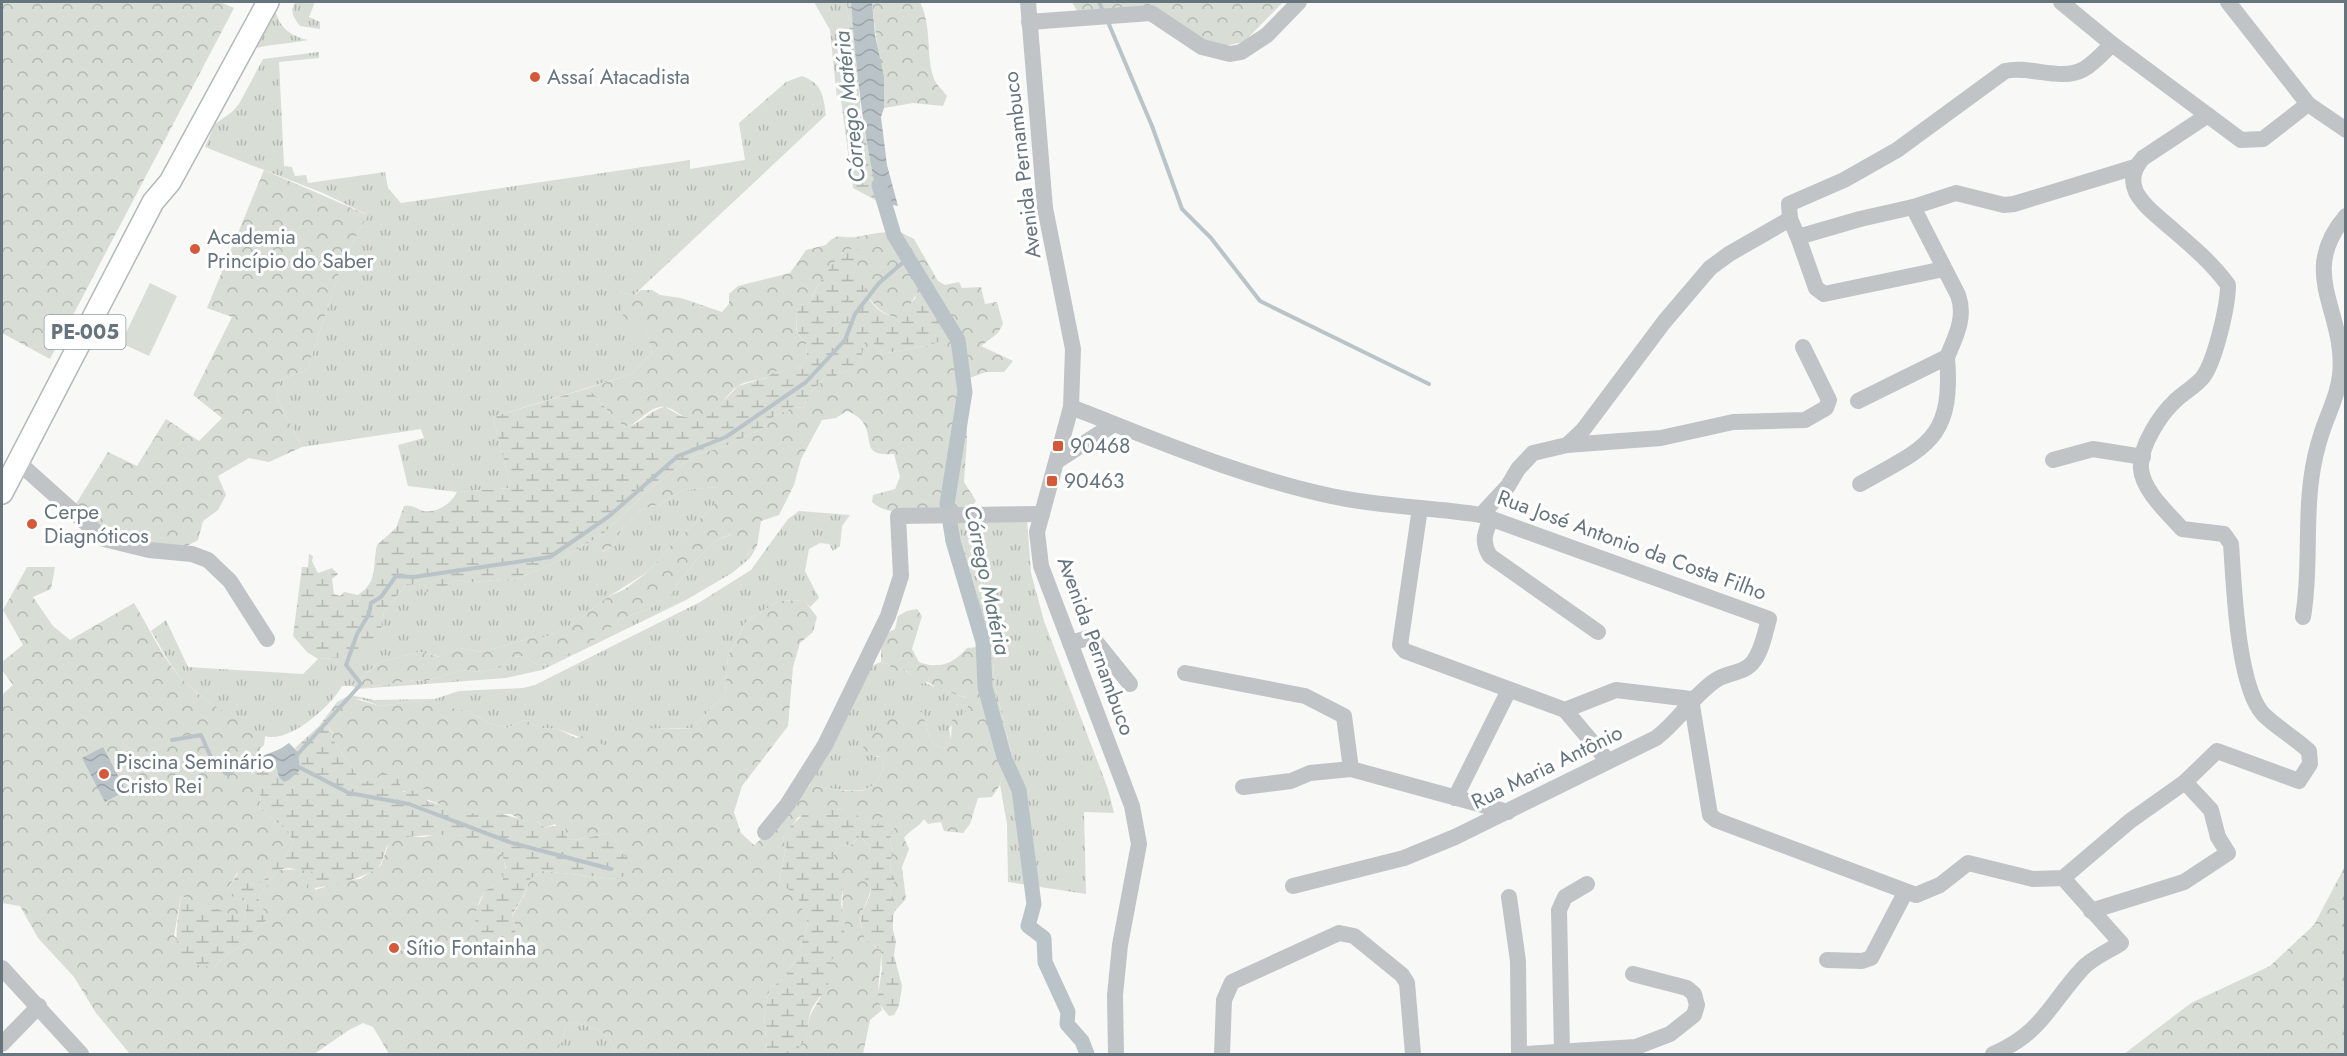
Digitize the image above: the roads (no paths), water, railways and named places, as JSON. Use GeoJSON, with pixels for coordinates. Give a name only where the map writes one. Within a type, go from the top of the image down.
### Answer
{"type":"FeatureCollection","features":[{"type":"Feature","properties":{"kind":"main road","name":"PE-005"},"geometry":{"type":"LineString","coordinates":[[153,202],[157,177],[253,2]]}},
{"type":"Feature","properties":{"kind":"main road","name":"PE-005"},"geometry":{"type":"LineString","coordinates":[[2,493],[153,202],[170,182],[268,2]]}},
{"type":"Feature","properties":{"kind":"street","name":"Avenida Pernambuco"},"geometry":{"type":"LineString","coordinates":[[1028,2],[1045,208],[1073,349],[1071,407],[1037,532],[1041,566],[1132,806],[1139,844],[1120,945],[1115,995],[1116,1054]]}},
{"type":"Feature","properties":{"kind":"street"},"geometry":{"type":"LineString","coordinates":[[1029,22],[1151,13],[1202,48],[1230,54],[1240,52],[1267,34],[1299,2]]}},
{"type":"Feature","properties":{"kind":"street"},"geometry":{"type":"LineString","coordinates":[[2061,2],[2119,49],[2241,140],[2263,139],[2308,104]]}},
{"type":"Feature","properties":{"kind":"street"},"geometry":{"type":"LineString","coordinates":[[2228,2],[2308,104],[2346,130]]}},
{"type":"Feature","properties":{"kind":"street"},"geometry":{"type":"LineString","coordinates":[[1567,445],[1583,430],[1664,322],[1710,268],[1729,254],[1789,212],[1897,150],[1947,116],[2005,71],[2023,68],[2067,74],[2084,69],[2119,49]]}},
{"type":"Feature","properties":{"kind":"street"},"geometry":{"type":"LineString","coordinates":[[1798,237],[1913,207],[1956,193],[2004,205],[2014,204],[2135,167],[2143,158],[2208,116]]}},
{"type":"Feature","properties":{"kind":"street"},"geometry":{"type":"LineString","coordinates":[[1564,710],[1616,690],[1691,699],[1710,815],[1716,820],[1916,896],[1940,885],[1968,863],[2033,879],[2063,878],[2130,821],[2185,782],[2217,752],[2299,781],[2310,764],[2309,752],[2263,714],[2252,699],[2236,628],[2231,544],[2224,534],[2182,529],[2148,489],[2141,470],[2152,433],[2167,409],[2204,375],[2228,304],[2229,285],[2202,255],[2148,208],[2136,192],[2133,180],[2135,167]]}},
{"type":"Feature","properties":{"kind":"street"},"geometry":{"type":"LineString","coordinates":[[1860,484],[1912,454],[1930,440],[1942,421],[1949,400],[1947,357],[1961,321],[1962,306],[1913,207]]}},
{"type":"Feature","properties":{"kind":"street"},"geometry":{"type":"LineString","coordinates":[[1789,212],[1816,288],[1824,294],[1944,270]]}},
{"type":"Feature","properties":{"kind":"street"},"geometry":{"type":"LineString","coordinates":[[2303,617],[2309,574],[2311,482],[2322,432],[2337,394],[2340,374],[2338,332],[2324,284],[2322,265],[2325,247],[2333,231],[2346,216]]}},
{"type":"Feature","properties":{"kind":"street"},"geometry":{"type":"LineString","coordinates":[[1598,632],[1490,556],[1484,546],[1486,516],[1518,468],[1533,453],[1567,445],[1661,438],[1733,422],[1805,420],[1826,408],[1829,400],[1803,347]]}},
{"type":"Feature","properties":{"kind":"street"},"geometry":{"type":"LineString","coordinates":[[1858,401],[1947,357]]}},
{"type":"Feature","properties":{"kind":"street","name":"Rua José Antonio da Costa Filho"},"geometry":{"type":"LineString","coordinates":[[1071,407],[1266,480],[1365,502],[1486,516],[1768,619]]}},
{"type":"Feature","properties":{"kind":"street"},"geometry":{"type":"LineString","coordinates":[[1057,461],[1114,424]]}},
{"type":"Feature","properties":{"kind":"street"},"geometry":{"type":"LineString","coordinates":[[2053,460],[2093,449],[2143,457]]}},
{"type":"Feature","properties":{"kind":"street"},"geometry":{"type":"LineString","coordinates":[[18,462],[104,539],[149,550],[192,554],[208,560],[230,581],[267,639]]}},
{"type":"Feature","properties":{"kind":"street"},"geometry":{"type":"LineString","coordinates":[[1420,508],[1400,645],[1405,651],[1564,710],[1608,761]]}},
{"type":"Feature","properties":{"kind":"street"},"geometry":{"type":"LineString","coordinates":[[765,832],[787,805],[825,745],[888,616],[901,576],[902,552],[898,516],[964,513],[1042,514]]}},
{"type":"Feature","properties":{"kind":"street","name":"Rua Maria Antônio"},"geometry":{"type":"LineString","coordinates":[[1293,886],[1404,858],[1508,812],[1656,738],[1666,730],[1691,699],[1718,678],[1747,668],[1754,661],[1768,619]]}},
{"type":"Feature","properties":{"kind":"street"},"geometry":{"type":"LineString","coordinates":[[1070,643],[1092,637],[1130,684]]}},
{"type":"Feature","properties":{"kind":"street"},"geometry":{"type":"LineString","coordinates":[[1185,673],[1305,696],[1344,716],[1351,769]]}},
{"type":"Feature","properties":{"kind":"street"},"geometry":{"type":"LineString","coordinates":[[1455,798],[1509,690]]}},
{"type":"Feature","properties":{"kind":"street"},"geometry":{"type":"LineString","coordinates":[[1243,787],[1291,782],[1310,773],[1351,769],[1508,812]]}},
{"type":"Feature","properties":{"kind":"street"},"geometry":{"type":"LineString","coordinates":[[2091,912],[2184,882],[2228,853],[2218,837],[2211,810],[2185,782]]}},
{"type":"Feature","properties":{"kind":"street"},"geometry":{"type":"LineString","coordinates":[[1993,1054],[2012,1046],[2030,1033],[2045,1019],[2083,967],[2121,943],[2063,878]]}},
{"type":"Feature","properties":{"kind":"street"},"geometry":{"type":"LineString","coordinates":[[1562,1051],[1559,910],[1566,897],[1587,884]]}},
{"type":"Feature","properties":{"kind":"street"},"geometry":{"type":"LineString","coordinates":[[1827,960],[1862,961],[1871,958],[1905,893]]}},
{"type":"Feature","properties":{"kind":"street"},"geometry":{"type":"LineString","coordinates":[[1509,897],[1518,961],[1519,1054]]}},
{"type":"Feature","properties":{"kind":"street"},"geometry":{"type":"LineString","coordinates":[[1222,1054],[1224,1000],[1232,982],[1339,933],[1345,933],[1354,936],[1402,975],[1410,994],[1413,1054]]}},
{"type":"Feature","properties":{"kind":"street"},"geometry":{"type":"LineString","coordinates":[[2,968],[81,1054]]}},
{"type":"Feature","properties":{"kind":"street"},"geometry":{"type":"LineString","coordinates":[[1525,1054],[1636,1047],[1670,1034],[1694,1015],[1697,1005],[1694,994],[1687,988],[1634,974]]}},
{"type":"Feature","properties":{"kind":"street"},"geometry":{"type":"LineString","coordinates":[[2,1044],[39,1006]]}},
{"type":"Feature","properties":{"kind":"water"},"geometry":{"type":"Polygon","coordinates":[[[851,2],[872,2],[875,35],[884,77],[884,108],[881,117],[887,165],[898,206],[879,202],[861,103],[851,2]]]}},
{"type":"Feature","properties":{"kind":"water"},"geometry":{"type":"Polygon","coordinates":[[[289,743],[298,752],[300,770],[284,782],[279,777],[275,763],[257,763],[256,760],[289,743]]]}},
{"type":"Feature","properties":{"kind":"water","name":"Piscina Seminário Cristo Rei"},"geometry":{"type":"Polygon","coordinates":[[[103,747],[126,791],[105,802],[82,758],[103,747]]]}},
{"type":"Feature","properties":{"kind":"waterway"},"geometry":{"type":"LineString","coordinates":[[1099,2],[1103,11]]}},
{"type":"Feature","properties":{"kind":"waterway"},"geometry":{"type":"LineString","coordinates":[[1108,22],[1152,126],[1182,209],[1211,238],[1260,301],[1429,384]]}},
{"type":"Feature","properties":{"kind":"waterway","name":"Córrego Matéria"},"geometry":{"type":"LineString","coordinates":[[879,185],[894,235],[958,340],[965,392],[947,504],[953,541],[983,642],[985,687],[1004,757],[1019,790],[1034,904],[1028,926],[1044,938],[1045,962],[1068,1012],[1067,1024],[1082,1041],[1087,1054]]}},
{"type":"Feature","properties":{"kind":"waterway"},"geometry":{"type":"LineString","coordinates":[[297,755],[361,684],[346,665],[357,634],[369,614],[371,603],[381,597],[396,576],[414,577],[550,557],[608,517],[678,456],[726,437],[806,382],[845,340],[855,314],[879,283],[907,259]]}},
{"type":"Feature","properties":{"kind":"waterway"},"geometry":{"type":"LineString","coordinates":[[172,740],[201,735],[214,764],[227,774],[245,764],[261,759]]}},
{"type":"Feature","properties":{"kind":"waterway"},"geometry":{"type":"LineString","coordinates":[[297,766],[349,793],[409,804],[512,843],[611,869]]}},
{"type":"Feature","properties":{"kind":"place","name":"Assaí Atacadista"},"geometry":{"type":"Point","coordinates":[535,77]}},
{"type":"Feature","properties":{"kind":"place","name":"Academia Princípio do Saber"},"geometry":{"type":"Point","coordinates":[195,249]}},
{"type":"Feature","properties":{"kind":"place","name":"90468"},"geometry":{"type":"Point","coordinates":[1058,446]}},
{"type":"Feature","properties":{"kind":"place","name":"90463"},"geometry":{"type":"Point","coordinates":[1052,481]}},
{"type":"Feature","properties":{"kind":"place","name":"Cerpe Diagnóticos"},"geometry":{"type":"Point","coordinates":[32,524]}},
{"type":"Feature","properties":{"kind":"place","name":"Piscina Seminário Cristo Rei"},"geometry":{"type":"Point","coordinates":[104,774]}},
{"type":"Feature","properties":{"kind":"place","name":"Sítio Fontainha"},"geometry":{"type":"Point","coordinates":[394,948]}}]}
